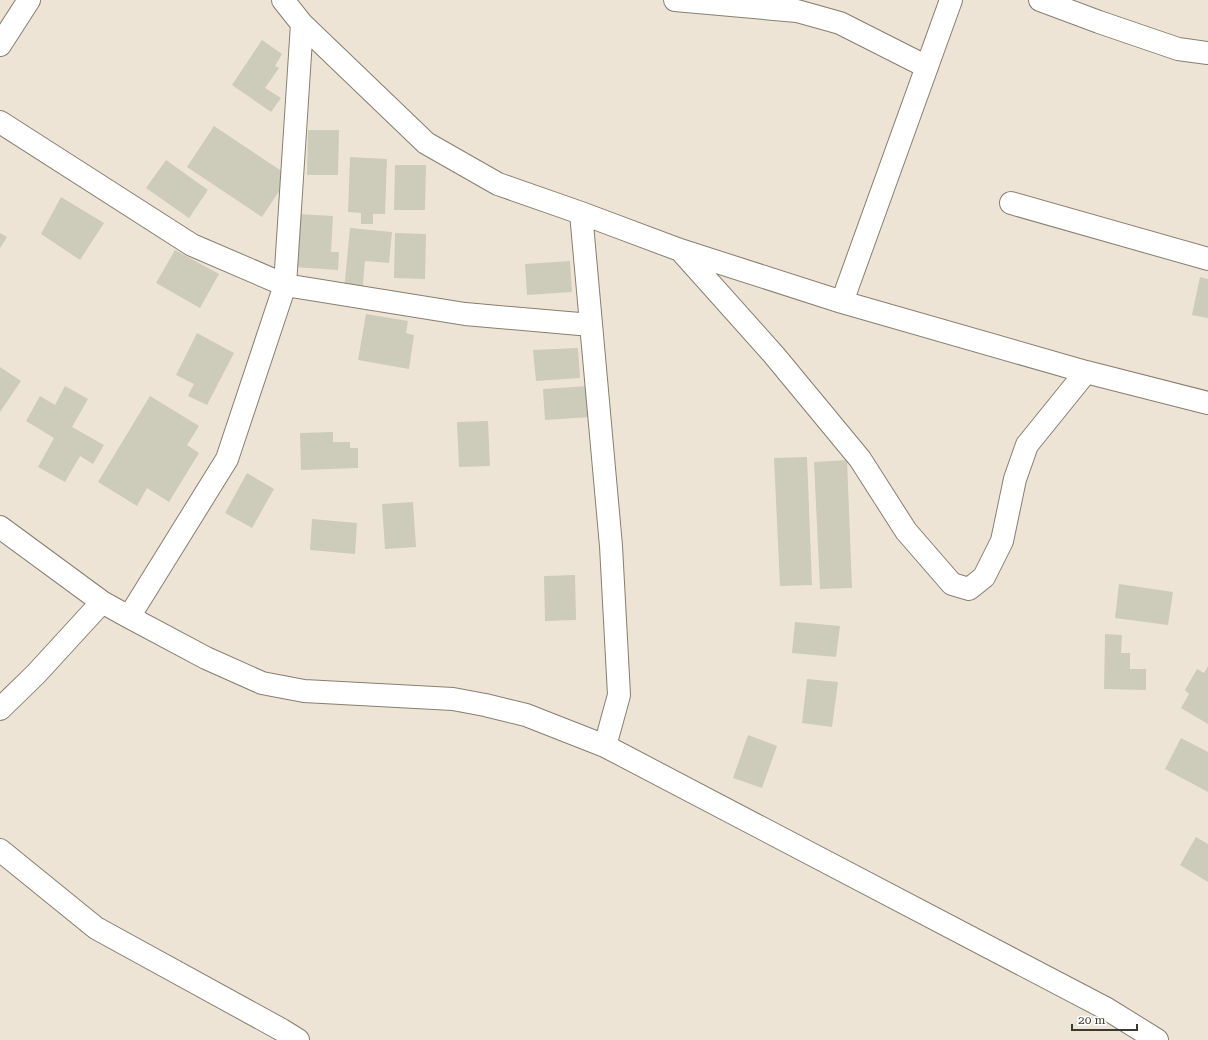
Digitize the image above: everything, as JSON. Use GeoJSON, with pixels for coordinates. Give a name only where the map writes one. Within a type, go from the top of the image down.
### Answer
{"type":"FeatureCollection","features":[{"type":"Feature","properties":{"kind":"street"},"geometry":{"type":"LineString","coordinates":[[0,45],[29,0]]}},
{"type":"Feature","properties":{"kind":"street"},"geometry":{"type":"LineString","coordinates":[[283,0],[302,24],[426,143],[498,184],[680,250],[842,302],[1086,372],[1208,403]]}},
{"type":"Feature","properties":{"kind":"street"},"geometry":{"type":"LineString","coordinates":[[676,0],[797,11],[840,23],[926,68]]}},
{"type":"Feature","properties":{"kind":"street"},"geometry":{"type":"LineString","coordinates":[[842,302],[951,0]]}},
{"type":"Feature","properties":{"kind":"street"},"geometry":{"type":"LineString","coordinates":[[1040,0],[1178,49],[1208,54]]}},
{"type":"Feature","properties":{"kind":"street"},"geometry":{"type":"LineString","coordinates":[[129,617],[227,459],[285,285],[302,24]]}},
{"type":"Feature","properties":{"kind":"street"},"geometry":{"type":"LineString","coordinates":[[0,122],[192,245],[285,285],[465,314],[591,326]]}},
{"type":"Feature","properties":{"kind":"street"},"geometry":{"type":"LineString","coordinates":[[1010,202],[1208,259]]}},
{"type":"Feature","properties":{"kind":"street"},"geometry":{"type":"LineString","coordinates":[[581,213],[611,546],[619,695],[605,746]]}},
{"type":"Feature","properties":{"kind":"street"},"geometry":{"type":"LineString","coordinates":[[680,250],[774,355],[860,459],[906,531],[952,584],[969,589],[984,577],[1002,541],[1015,479],[1027,445],[1086,372]]}},
{"type":"Feature","properties":{"kind":"street"},"geometry":{"type":"LineString","coordinates":[[3,536],[102,602],[206,658],[262,683],[304,691],[453,699],[526,715],[605,746],[1107,1009],[1157,1040]]}},
{"type":"Feature","properties":{"kind":"street"},"geometry":{"type":"LineString","coordinates":[[0,709],[36,674],[102,602]]}},
{"type":"Feature","properties":{"kind":"street"},"geometry":{"type":"LineString","coordinates":[[0,850],[96,928],[298,1040]]}},
{"type":"Feature","properties":{"kind":"building"},"geometry":{"type":"Polygon","coordinates":[[[262,40],[282,54],[275,66],[279,68],[265,88],[281,98],[271,112],[232,85],[262,40]]]}},
{"type":"Feature","properties":{"kind":"building"},"geometry":{"type":"Polygon","coordinates":[[[214,126],[289,176],[262,217],[187,167],[214,126]]]}},
{"type":"Feature","properties":{"kind":"building"},"geometry":{"type":"Polygon","coordinates":[[[308,130],[339,130],[338,175],[307,175],[308,130]]]}},
{"type":"Feature","properties":{"kind":"building"},"geometry":{"type":"Polygon","coordinates":[[[350,157],[387,159],[385,214],[373,214],[373,224],[361,224],[361,213],[348,212],[350,157]]]}},
{"type":"Feature","properties":{"kind":"building"},"geometry":{"type":"Polygon","coordinates":[[[166,160],[208,190],[189,218],[146,188],[166,160]]]}},
{"type":"Feature","properties":{"kind":"building"},"geometry":{"type":"Polygon","coordinates":[[[395,165],[426,165],[425,210],[394,210],[395,165]]]}},
{"type":"Feature","properties":{"kind":"building"},"geometry":{"type":"Polygon","coordinates":[[[61,197],[104,223],[80,260],[41,234],[61,197]]]}},
{"type":"Feature","properties":{"kind":"building"},"geometry":{"type":"Polygon","coordinates":[[[297,214],[333,216],[331,252],[339,252],[338,270],[293,267],[297,214]]]}},
{"type":"Feature","properties":{"kind":"building"},"geometry":{"type":"Polygon","coordinates":[[[350,228],[392,232],[389,263],[365,261],[362,293],[344,291],[350,228]]]}},
{"type":"Feature","properties":{"kind":"building"},"geometry":{"type":"Polygon","coordinates":[[[0,233],[7,237],[0,248],[0,233]]]}},
{"type":"Feature","properties":{"kind":"building"},"geometry":{"type":"Polygon","coordinates":[[[395,233],[426,234],[425,279],[394,278],[395,233]]]}},
{"type":"Feature","properties":{"kind":"building"},"geometry":{"type":"Polygon","coordinates":[[[175,250],[219,274],[200,308],[156,283],[175,250]]]}},
{"type":"Feature","properties":{"kind":"building"},"geometry":{"type":"Polygon","coordinates":[[[570,261],[572,292],[527,295],[525,264],[570,261]]]}},
{"type":"Feature","properties":{"kind":"building"},"geometry":{"type":"Polygon","coordinates":[[[1200,277],[1208,279],[1208,318],[1192,315],[1200,277]]]}},
{"type":"Feature","properties":{"kind":"building"},"geometry":{"type":"Polygon","coordinates":[[[366,314],[408,321],[406,333],[414,335],[409,369],[358,360],[366,314]]]}},
{"type":"Feature","properties":{"kind":"building"},"geometry":{"type":"Polygon","coordinates":[[[197,333],[234,353],[207,405],[188,396],[194,384],[176,375],[197,333]]]}},
{"type":"Feature","properties":{"kind":"building"},"geometry":{"type":"Polygon","coordinates":[[[578,348],[580,378],[536,381],[533,350],[578,348]]]}},
{"type":"Feature","properties":{"kind":"building"},"geometry":{"type":"Polygon","coordinates":[[[0,367],[21,381],[0,412],[0,367]]]}},
{"type":"Feature","properties":{"kind":"building"},"geometry":{"type":"Polygon","coordinates":[[[65,386],[88,399],[72,427],[104,445],[93,464],[80,456],[65,482],[38,467],[54,438],[26,421],[40,396],[55,405],[65,386]]]}},
{"type":"Feature","properties":{"kind":"building"},"geometry":{"type":"Polygon","coordinates":[[[588,386],[590,417],[545,420],[543,389],[588,386]]]}},
{"type":"Feature","properties":{"kind":"building"},"geometry":{"type":"Polygon","coordinates":[[[150,396],[199,426],[187,445],[199,453],[169,502],[147,488],[137,506],[98,482],[150,396]]]}},
{"type":"Feature","properties":{"kind":"building"},"geometry":{"type":"Polygon","coordinates":[[[488,421],[490,466],[459,467],[457,422],[488,421]]]}},
{"type":"Feature","properties":{"kind":"building"},"geometry":{"type":"Polygon","coordinates":[[[333,432],[333,442],[350,442],[350,448],[358,448],[358,468],[301,470],[300,433],[333,432]]]}},
{"type":"Feature","properties":{"kind":"building"},"geometry":{"type":"Polygon","coordinates":[[[807,457],[812,585],[780,586],[774,458],[807,457]]]}},
{"type":"Feature","properties":{"kind":"building"},"geometry":{"type":"Polygon","coordinates":[[[847,460],[852,588],[820,589],[814,462],[847,460]]]}},
{"type":"Feature","properties":{"kind":"building"},"geometry":{"type":"Polygon","coordinates":[[[247,473],[274,489],[252,528],[225,513],[247,473]]]}},
{"type":"Feature","properties":{"kind":"building"},"geometry":{"type":"Polygon","coordinates":[[[413,502],[416,547],[385,549],[382,504],[413,502]]]}},
{"type":"Feature","properties":{"kind":"building"},"geometry":{"type":"Polygon","coordinates":[[[312,519],[357,523],[355,554],[310,550],[312,519]]]}},
{"type":"Feature","properties":{"kind":"building"},"geometry":{"type":"Polygon","coordinates":[[[575,575],[576,620],[545,621],[544,576],[575,575]]]}},
{"type":"Feature","properties":{"kind":"building"},"geometry":{"type":"Polygon","coordinates":[[[1119,584],[1173,592],[1168,625],[1115,618],[1119,584]]]}},
{"type":"Feature","properties":{"kind":"building"},"geometry":{"type":"Polygon","coordinates":[[[795,622],[840,626],[836,657],[792,653],[795,622]]]}},
{"type":"Feature","properties":{"kind":"building"},"geometry":{"type":"Polygon","coordinates":[[[1105,634],[1122,635],[1121,653],[1130,653],[1130,669],[1146,669],[1146,690],[1104,689],[1105,634]]]}},
{"type":"Feature","properties":{"kind":"building"},"geometry":{"type":"Polygon","coordinates":[[[1208,666],[1208,724],[1181,708],[1189,694],[1185,690],[1197,669],[1204,673],[1208,666]]]}},
{"type":"Feature","properties":{"kind":"building"},"geometry":{"type":"Polygon","coordinates":[[[807,679],[838,682],[832,727],[802,723],[807,679]]]}},
{"type":"Feature","properties":{"kind":"building"},"geometry":{"type":"Polygon","coordinates":[[[748,735],[777,746],[762,788],[733,778],[748,735]]]}},
{"type":"Feature","properties":{"kind":"building"},"geometry":{"type":"Polygon","coordinates":[[[1181,738],[1208,752],[1208,792],[1165,769],[1181,738]]]}},
{"type":"Feature","properties":{"kind":"building"},"geometry":{"type":"Polygon","coordinates":[[[1196,837],[1208,844],[1208,882],[1180,865],[1196,837]]]}}]}
